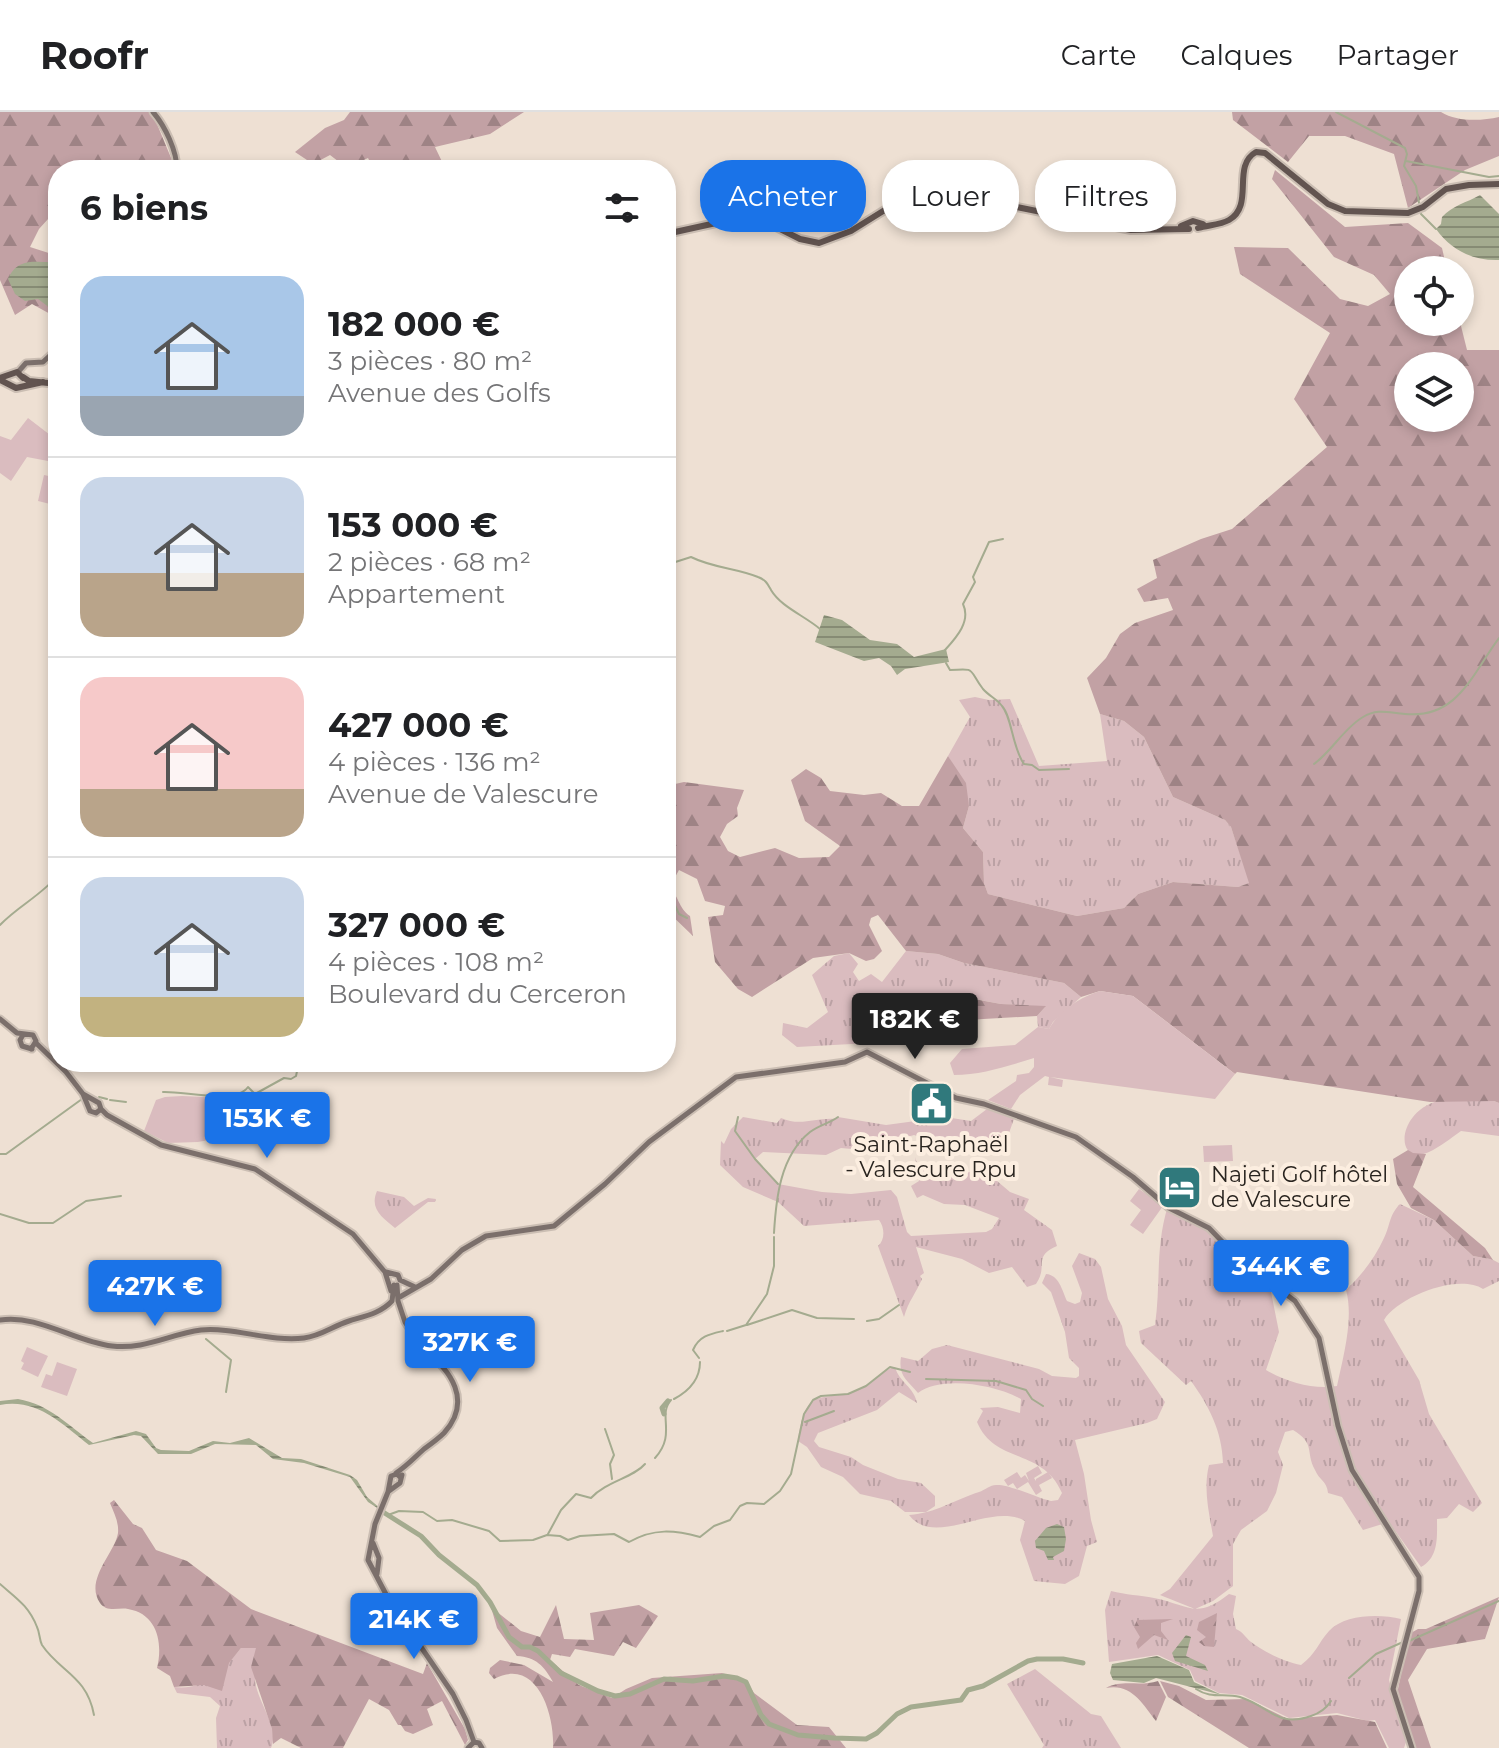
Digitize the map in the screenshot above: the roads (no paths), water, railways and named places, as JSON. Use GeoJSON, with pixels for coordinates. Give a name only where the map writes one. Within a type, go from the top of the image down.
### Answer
{"type":"FeatureCollection","features":[{"type":"Feature","properties":{"kind":"main road"},"geometry":{"type":"LineString","coordinates":[[153,112],[163,126],[176,160]]}},
{"type":"Feature","properties":{"kind":"main road"},"geometry":{"type":"LineString","coordinates":[[676,233],[749,220],[769,222],[793,235],[818,240],[870,219],[896,203],[932,190],[1131,230],[1188,227],[1193,221],[1198,226],[1211,225],[1231,219],[1240,209],[1245,164],[1256,152],[1265,153],[1336,209],[1360,213],[1414,212],[1446,189],[1499,184]]}},
{"type":"Feature","properties":{"kind":"main road"},"geometry":{"type":"LineString","coordinates":[[9,379],[14,388],[26,363],[43,362],[48,357]]}},
{"type":"Feature","properties":{"kind":"main road"},"geometry":{"type":"LineString","coordinates":[[0,379],[21,378],[48,383]]}},
{"type":"Feature","properties":{"kind":"main road"},"geometry":{"type":"LineString","coordinates":[[0,1020],[12,1030],[33,1035],[34,1046]]}},
{"type":"Feature","properties":{"kind":"main road"},"geometry":{"type":"LineString","coordinates":[[0,1020],[23,1048],[34,1046],[48,1054]]}},
{"type":"Feature","properties":{"kind":"main road"},"geometry":{"type":"LineString","coordinates":[[20,1042],[23,1035]]}},
{"type":"Feature","properties":{"kind":"main road"},"geometry":{"type":"LineString","coordinates":[[398,1298],[431,1279],[462,1250],[486,1236],[554,1226],[649,1142],[736,1077],[845,1062],[867,1056],[957,1095],[1076,1137],[1169,1208],[1209,1228],[1239,1259],[1299,1305],[1317,1331],[1338,1426],[1352,1470],[1419,1577],[1419,1591],[1393,1689],[1411,1748]]}},
{"type":"Feature","properties":{"kind":"main road"},"geometry":{"type":"LineString","coordinates":[[66,1072],[91,1104],[91,1113],[100,1111],[161,1145],[255,1169],[353,1234],[393,1282],[410,1333],[451,1375],[455,1387],[454,1417],[444,1433],[390,1481],[378,1514],[373,1555],[368,1560],[374,1564],[391,1603],[453,1694],[474,1742]]}},
{"type":"Feature","properties":{"kind":"main road"},"geometry":{"type":"LineString","coordinates":[[91,1104],[99,1103],[100,1111]]}},
{"type":"Feature","properties":{"kind":"main road"},"geometry":{"type":"LineString","coordinates":[[393,1282],[415,1287]]}},
{"type":"Feature","properties":{"kind":"main road"},"geometry":{"type":"LineString","coordinates":[[0,1320],[22,1320],[90,1342],[128,1348],[202,1330],[281,1339],[315,1336],[341,1323],[380,1311],[393,1298],[393,1282]]}},
{"type":"Feature","properties":{"kind":"main road"},"geometry":{"type":"LineString","coordinates":[[389,1304],[399,1306]]}},
{"type":"Feature","properties":{"kind":"main road"},"geometry":{"type":"LineString","coordinates":[[388,1492],[397,1485],[406,1466]]}},
{"type":"Feature","properties":{"kind":"main road"},"geometry":{"type":"LineString","coordinates":[[395,1474],[401,1478]]}},
{"type":"Feature","properties":{"kind":"main road"},"geometry":{"type":"LineString","coordinates":[[390,1481],[397,1485]]}},
{"type":"Feature","properties":{"kind":"main road"},"geometry":{"type":"LineString","coordinates":[[373,1555],[380,1560],[374,1564]]}},
{"type":"Feature","properties":{"kind":"main road"},"geometry":{"type":"LineString","coordinates":[[468,1748],[474,1742]]}},
{"type":"Feature","properties":{"kind":"main road"},"geometry":{"type":"LineString","coordinates":[[474,1742],[482,1748]]}},
{"type":"Feature","properties":{"kind":"waterway"},"geometry":{"type":"LineString","coordinates":[[1336,112],[1405,148],[1404,166],[1416,186],[1421,214],[1436,229]]}},
{"type":"Feature","properties":{"kind":"waterway"},"geometry":{"type":"LineString","coordinates":[[1406,161],[1489,177],[1499,176]]}},
{"type":"Feature","properties":{"kind":"waterway"},"geometry":{"type":"LineString","coordinates":[[945,650],[964,623],[963,604],[975,582],[973,577],[989,542],[1003,539]]}},
{"type":"Feature","properties":{"kind":"waterway"},"geometry":{"type":"LineString","coordinates":[[676,562],[691,557],[763,579],[775,596],[820,629]]}},
{"type":"Feature","properties":{"kind":"waterway"},"geometry":{"type":"LineString","coordinates":[[1314,764],[1350,727],[1368,714],[1423,714],[1451,702],[1499,638]]}},
{"type":"Feature","properties":{"kind":"waterway"},"geometry":{"type":"LineString","coordinates":[[946,663],[950,670],[971,671],[983,689],[1002,706],[1024,764],[1039,770],[1069,769]]}},
{"type":"Feature","properties":{"kind":"waterway"},"geometry":{"type":"LineString","coordinates":[[0,925],[48,886]]}},
{"type":"Feature","properties":{"kind":"waterway"},"geometry":{"type":"LineString","coordinates":[[676,908],[679,914],[687,918]]}},
{"type":"Feature","properties":{"kind":"waterway"},"geometry":{"type":"LineString","coordinates":[[163,1092],[221,1096],[242,1092],[248,1087],[255,1094],[284,1078],[291,1079],[297,1072]]}},
{"type":"Feature","properties":{"kind":"waterway"},"geometry":{"type":"LineString","coordinates":[[99,1097],[107,1099]]}},
{"type":"Feature","properties":{"kind":"waterway"},"geometry":{"type":"LineString","coordinates":[[0,1154],[6,1154],[82,1099]]}},
{"type":"Feature","properties":{"kind":"waterway"},"geometry":{"type":"LineString","coordinates":[[110,1100],[126,1102]]}},
{"type":"Feature","properties":{"kind":"waterway"},"geometry":{"type":"LineString","coordinates":[[738,1117],[735,1131],[778,1184]]}},
{"type":"Feature","properties":{"kind":"waterway"},"geometry":{"type":"LineString","coordinates":[[774,1233],[778,1192],[792,1153],[810,1132],[838,1117]]}},
{"type":"Feature","properties":{"kind":"waterway"},"geometry":{"type":"LineString","coordinates":[[0,1214],[29,1223],[53,1223],[86,1201],[121,1196]]}},
{"type":"Feature","properties":{"kind":"waterway"},"geometry":{"type":"LineString","coordinates":[[727,1331],[746,1325],[767,1294],[774,1266],[774,1237]]}},
{"type":"Feature","properties":{"kind":"waterway"},"geometry":{"type":"LineString","coordinates":[[867,1321],[879,1319],[899,1305]]}},
{"type":"Feature","properties":{"kind":"waterway"},"geometry":{"type":"LineString","coordinates":[[747,1325],[792,1310],[817,1318],[854,1319]]}},
{"type":"Feature","properties":{"kind":"waterway"},"geometry":{"type":"LineString","coordinates":[[699,1358],[693,1350],[698,1342],[723,1331]]}},
{"type":"Feature","properties":{"kind":"waterway"},"geometry":{"type":"LineString","coordinates":[[206,1339],[231,1360],[226,1392]]}},
{"type":"Feature","properties":{"kind":"waterway"},"geometry":{"type":"LineString","coordinates":[[674,1399],[693,1384],[700,1362]]}},
{"type":"Feature","properties":{"kind":"waterway"},"geometry":{"type":"LineString","coordinates":[[388,1515],[399,1511],[423,1512],[437,1521],[452,1520],[489,1531],[500,1541],[533,1540],[547,1535],[568,1540],[580,1536],[614,1534],[629,1542],[647,1534],[664,1532],[700,1537],[714,1526],[730,1520],[740,1506],[747,1503],[764,1504],[780,1491],[791,1474],[804,1414],[813,1400],[821,1396],[848,1394],[866,1386],[890,1367],[910,1372]]}},
{"type":"Feature","properties":{"kind":"waterway"},"geometry":{"type":"LineString","coordinates":[[926,1379],[996,1381],[1026,1390],[1032,1399],[1043,1406]]}},
{"type":"Feature","properties":{"kind":"waterway"},"geometry":{"type":"LineString","coordinates":[[655,1458],[665,1441],[666,1412],[671,1400]]}},
{"type":"Feature","properties":{"kind":"waterway"},"geometry":{"type":"LineString","coordinates":[[664,1414],[662,1408],[668,1401]]}},
{"type":"Feature","properties":{"kind":"waterway"},"geometry":{"type":"LineString","coordinates":[[805,1422],[834,1411]]}},
{"type":"Feature","properties":{"kind":"waterway"},"geometry":{"type":"LineString","coordinates":[[605,1429],[614,1455],[610,1464],[612,1479]]}},
{"type":"Feature","properties":{"kind":"waterway"},"geometry":{"type":"LineString","coordinates":[[548,1534],[561,1510],[576,1494],[591,1498],[645,1464]]}},
{"type":"Feature","properties":{"kind":"waterway"},"geometry":{"type":"LineString","coordinates":[[383,1512],[421,1536],[439,1555],[477,1585],[509,1637],[522,1647],[538,1651],[561,1673],[615,1696],[630,1694],[664,1679],[737,1678],[746,1682],[761,1715],[769,1724],[798,1735],[866,1739],[897,1714],[911,1707],[961,1700],[968,1690],[983,1686],[1028,1661],[1063,1659],[1083,1663]]}},
{"type":"Feature","properties":{"kind":"waterway"},"geometry":{"type":"LineString","coordinates":[[0,1584],[30,1613],[42,1645],[85,1691],[94,1715]]}},
{"type":"Feature","properties":{"kind":"waterway"},"geometry":{"type":"LineString","coordinates":[[1409,1641],[1499,1601]]}},
{"type":"Feature","properties":{"kind":"waterway"},"geometry":{"type":"LineString","coordinates":[[1349,1678],[1376,1654],[1403,1642]]}},
{"type":"Feature","properties":{"kind":"waterway"},"geometry":{"type":"LineString","coordinates":[[1196,1689],[1207,1694],[1240,1697],[1281,1718],[1290,1719],[1317,1714],[1331,1701]]}},
{"type":"Feature","properties":{"kind":"place","name":"Saint-Raphaël - Valescure Rpu"},"geometry":{"type":"Point","coordinates":[931,1103]}},
{"type":"Feature","properties":{"kind":"place","name":"Najeti Golf hôtel de Valescure"},"geometry":{"type":"Point","coordinates":[1180,1187]}}]}
